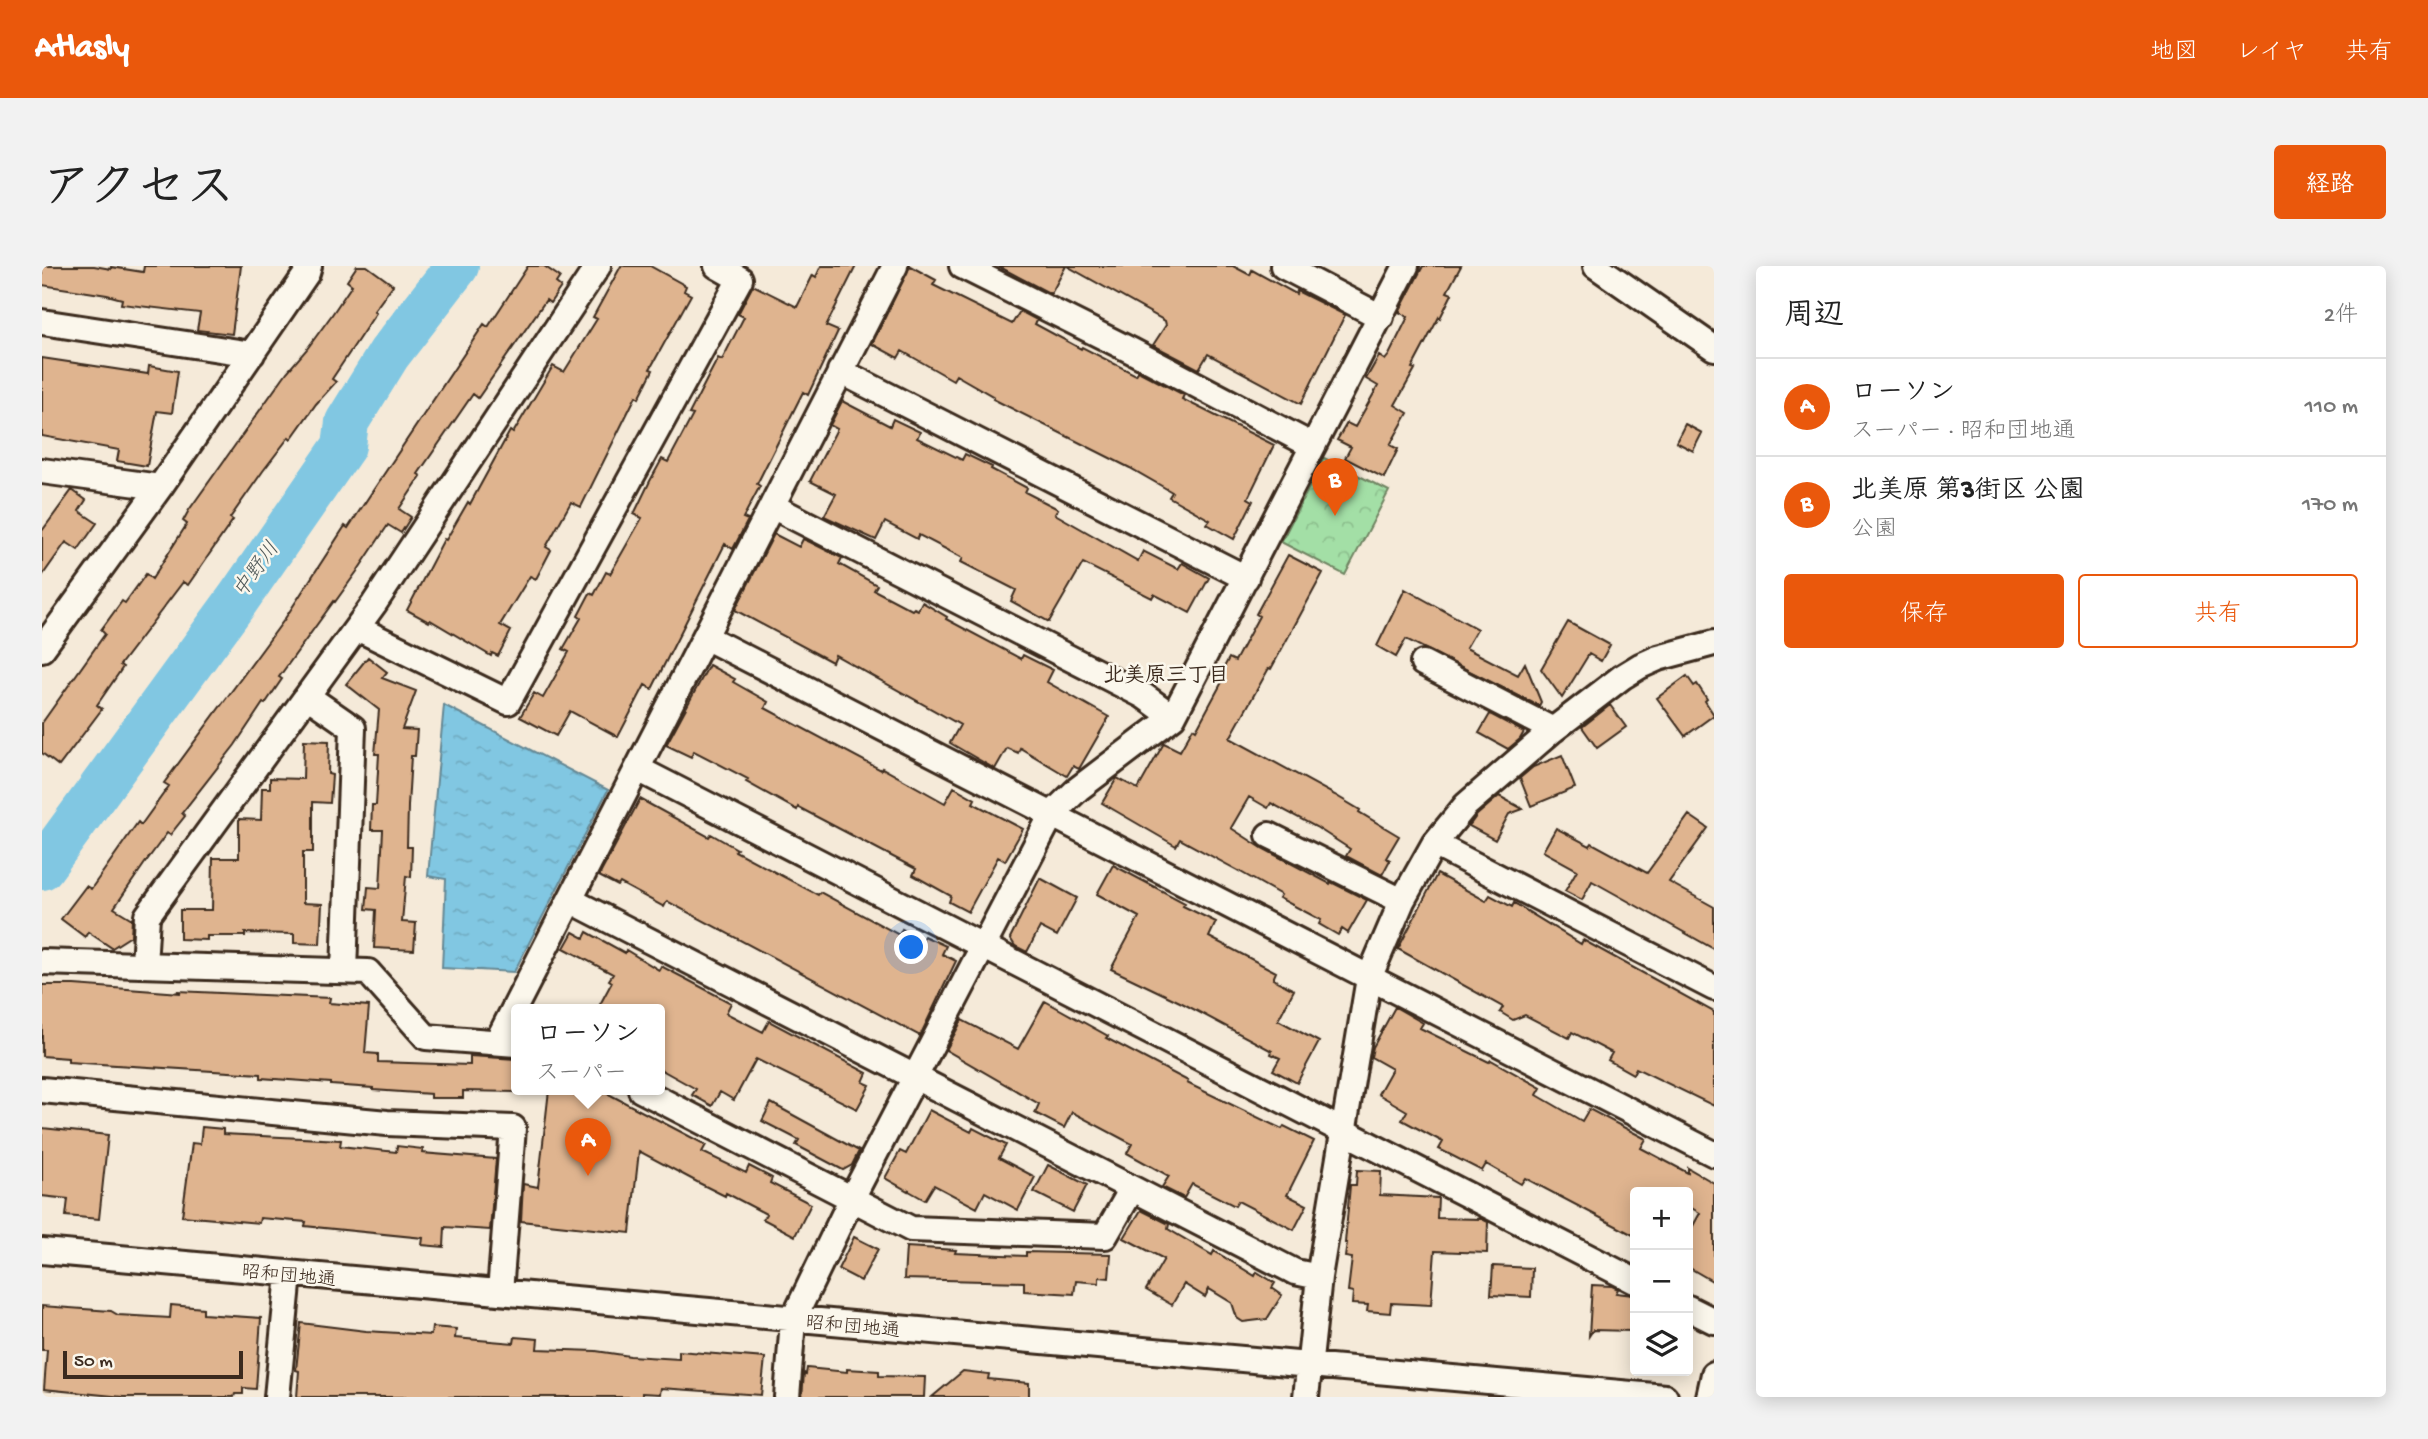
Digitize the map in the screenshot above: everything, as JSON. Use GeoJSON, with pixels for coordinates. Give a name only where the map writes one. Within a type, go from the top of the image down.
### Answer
{"type":"FeatureCollection","features":[{"type":"Feature","properties":{"kind":"street"},"geometry":{"type":"LineString","coordinates":[[42,649],[160,487],[307,273],[309,266]]}},
{"type":"Feature","properties":{"kind":"street"},"geometry":{"type":"LineString","coordinates":[[144,965],[147,916],[357,628],[598,266]]}},
{"type":"Feature","properties":{"kind":"street"},"geometry":{"type":"LineString","coordinates":[[357,628],[508,702],[740,279],[717,266]]}},
{"type":"Feature","properties":{"kind":"street"},"geometry":{"type":"LineString","coordinates":[[524,1004],[570,900],[895,266]]}},
{"type":"Feature","properties":{"kind":"street"},"geometry":{"type":"LineString","coordinates":[[962,266],[1313,446]]}},
{"type":"Feature","properties":{"kind":"street"},"geometry":{"type":"LineString","coordinates":[[1283,266],[1381,317]]}},
{"type":"Feature","properties":{"kind":"street"},"geometry":{"type":"LineString","coordinates":[[787,1397],[793,1320],[852,1198],[1052,814],[1078,789],[1173,717],[1406,266]]}},
{"type":"Feature","properties":{"kind":"street"},"geometry":{"type":"LineString","coordinates":[[1596,266],[1714,348]]}},
{"type":"Feature","properties":{"kind":"street"},"geometry":{"type":"LineString","coordinates":[[42,322],[252,354]]}},
{"type":"Feature","properties":{"kind":"street"},"geometry":{"type":"LineString","coordinates":[[840,371],[1246,578]]}},
{"type":"Feature","properties":{"kind":"street"},"geometry":{"type":"LineString","coordinates":[[42,471],[160,487]]}},
{"type":"Feature","properties":{"kind":"street"},"geometry":{"type":"LineString","coordinates":[[772,506],[1144,696],[1173,717]]}},
{"type":"Feature","properties":{"kind":"street"},"geometry":{"type":"LineString","coordinates":[[705,638],[1714,1154]]}},
{"type":"Feature","properties":{"kind":"street"},"geometry":{"type":"LineString","coordinates":[[1306,1397],[1320,1277],[1369,978],[1402,901],[1434,844],[1466,805],[1553,730],[1640,666],[1658,657],[1714,643]]}},
{"type":"Feature","properties":{"kind":"street"},"geometry":{"type":"LineString","coordinates":[[1423,663],[1553,730]]}},
{"type":"Feature","properties":{"kind":"street"},"geometry":{"type":"LineString","coordinates":[[307,696],[353,728],[344,971]]}},
{"type":"Feature","properties":{"kind":"street"},"geometry":{"type":"LineString","coordinates":[[638,769],[1630,1278]]}},
{"type":"Feature","properties":{"kind":"street"},"geometry":{"type":"LineString","coordinates":[[1269,835],[1402,901]]}},
{"type":"Feature","properties":{"kind":"street"},"geometry":{"type":"LineString","coordinates":[[1434,844],[1714,988]]}},
{"type":"Feature","properties":{"kind":"street"},"geometry":{"type":"LineString","coordinates":[[570,900],[1295,1272],[1320,1277]]}},
{"type":"Feature","properties":{"kind":"street"},"geometry":{"type":"LineString","coordinates":[[42,962],[368,972],[426,1037],[507,1043]]}},
{"type":"Feature","properties":{"kind":"street"},"geometry":{"type":"LineString","coordinates":[[42,1090],[387,1123],[513,1128],[500,1292]]}},
{"type":"Feature","properties":{"kind":"street"},"geometry":{"type":"LineString","coordinates":[[652,1095],[911,1229],[1105,1236],[1132,1189]]}},
{"type":"Feature","properties":{"kind":"street","name":"昭和団地通"},"geometry":{"type":"LineString","coordinates":[[42,1251],[1256,1360],[1516,1391],[1665,1397]]}},
{"type":"Feature","properties":{"kind":"street"},"geometry":{"type":"LineString","coordinates":[[277,1397],[289,1274]]}},
{"type":"Feature","properties":{"kind":"street"},"geometry":{"type":"LineString","coordinates":[[1693,1310],[1714,1321]]}},
{"type":"Feature","properties":{"kind":"street"},"geometry":{"type":"LineString","coordinates":[[1709,1397],[1714,1374]]}},
{"type":"Feature","properties":{"kind":"green space"},"geometry":{"type":"Polygon","coordinates":[[[1324,458],[1389,491],[1345,575],[1281,542],[1324,458]]]}},
{"type":"Feature","properties":{"kind":"water"},"geometry":{"type":"Polygon","coordinates":[[[444,705],[608,790],[514,972],[442,968],[446,879],[428,876],[444,705]]]}},
{"type":"Feature","properties":{"kind":"building"},"geometry":{"type":"Polygon","coordinates":[[[42,266],[111,267],[143,272],[144,266],[241,266],[232,334],[197,330],[200,313],[121,304],[122,299],[107,295],[42,285],[42,266]]]}},
{"type":"Feature","properties":{"kind":"building"},"geometry":{"type":"Polygon","coordinates":[[[357,266],[367,266],[393,285],[332,379],[336,382],[263,471],[188,585],[183,582],[120,665],[123,667],[97,705],[102,709],[59,766],[42,753],[42,723],[105,634],[101,630],[122,601],[125,603],[146,574],[152,579],[187,524],[183,521],[189,510],[287,372],[331,316],[352,285],[347,281],[357,266]]]}},
{"type":"Feature","properties":{"kind":"building"},"geometry":{"type":"Polygon","coordinates":[[[528,266],[544,266],[560,277],[556,283],[561,287],[550,303],[546,300],[478,398],[473,394],[418,474],[421,476],[399,509],[411,517],[401,533],[388,525],[279,677],[282,679],[265,704],[263,703],[235,745],[182,813],[185,816],[170,835],[167,833],[114,908],[132,919],[131,936],[112,948],[88,932],[85,937],[61,919],[86,886],[91,889],[138,822],[141,825],[169,786],[164,783],[284,620],[484,324],[488,327],[528,266]]]}},
{"type":"Feature","properties":{"kind":"building"},"geometry":{"type":"Polygon","coordinates":[[[621,266],[650,266],[686,286],[684,291],[691,295],[650,369],[653,370],[639,398],[636,396],[581,507],[571,502],[546,547],[551,550],[536,579],[530,576],[500,625],[511,631],[498,656],[492,653],[491,656],[430,620],[429,622],[407,610],[444,539],[446,540],[468,502],[470,504],[510,431],[513,433],[553,366],[564,372],[597,319],[593,317],[621,266]]]}},
{"type":"Feature","properties":{"kind":"building"},"geometry":{"type":"Polygon","coordinates":[[[821,266],[856,266],[826,326],[838,331],[808,395],[803,392],[757,484],[760,486],[743,518],[748,520],[733,549],[725,544],[652,689],[645,685],[618,737],[570,711],[556,736],[520,717],[534,693],[543,698],[569,652],[563,649],[581,618],[578,616],[590,593],[594,595],[606,572],[610,574],[642,518],[634,514],[662,459],[668,462],[693,415],[689,414],[718,358],[722,360],[744,317],[738,314],[753,285],[797,307],[813,275],[816,277],[821,266]]]}},
{"type":"Feature","properties":{"kind":"building"},"geometry":{"type":"Polygon","coordinates":[[[910,266],[936,280],[933,285],[1012,324],[1020,311],[1037,320],[1035,324],[1081,349],[1082,347],[1136,375],[1138,371],[1184,395],[1182,399],[1274,445],[1248,498],[1253,501],[1234,539],[1207,524],[1210,520],[1169,497],[1172,492],[1130,468],[993,399],[994,397],[956,375],[953,380],[902,351],[898,358],[872,344],[910,266]]]}},
{"type":"Feature","properties":{"kind":"building"},"geometry":{"type":"Polygon","coordinates":[[[998,266],[1066,266],[1051,294],[998,266]]]}},
{"type":"Feature","properties":{"kind":"building"},"geometry":{"type":"Polygon","coordinates":[[[1067,266],[1233,266],[1250,275],[1252,270],[1296,294],[1297,291],[1345,315],[1301,404],[1208,354],[1199,369],[1153,345],[1166,325],[1165,321],[1067,266]]]}},
{"type":"Feature","properties":{"kind":"building"},"geometry":{"type":"Polygon","coordinates":[[[1423,266],[1461,266],[1447,292],[1452,294],[1395,405],[1408,413],[1390,445],[1398,449],[1384,478],[1345,458],[1351,447],[1337,440],[1347,423],[1355,427],[1378,386],[1366,379],[1379,356],[1385,360],[1389,355],[1408,317],[1399,312],[1423,266]]]}},
{"type":"Feature","properties":{"kind":"building"},"geometry":{"type":"Polygon","coordinates":[[[42,358],[148,374],[149,366],[178,371],[172,413],[157,411],[147,466],[117,461],[119,450],[42,436],[42,358]]]}},
{"type":"Feature","properties":{"kind":"building"},"geometry":{"type":"Polygon","coordinates":[[[842,401],[890,426],[893,419],[920,432],[917,438],[962,460],[965,454],[992,467],[991,469],[1027,488],[1025,492],[1058,509],[1055,514],[1138,561],[1143,551],[1178,569],[1182,563],[1209,578],[1190,613],[1154,594],[1152,598],[1083,563],[1049,622],[1011,601],[1016,590],[961,562],[963,558],[919,535],[917,539],[885,522],[876,540],[824,516],[836,494],[810,481],[837,429],[830,425],[842,401]]]}},
{"type":"Feature","properties":{"kind":"building"},"geometry":{"type":"Polygon","coordinates":[[[1685,424],[1702,433],[1693,451],[1676,442],[1685,424]]]}},
{"type":"Feature","properties":{"kind":"building"},"geometry":{"type":"Polygon","coordinates":[[[72,490],[86,500],[79,511],[97,523],[78,550],[66,542],[42,576],[42,531],[72,490]]]}},
{"type":"Feature","properties":{"kind":"building"},"geometry":{"type":"Polygon","coordinates":[[[774,534],[799,547],[803,539],[810,542],[842,558],[839,564],[877,585],[874,590],[912,610],[918,610],[922,602],[947,617],[946,619],[1021,659],[1023,655],[1053,670],[1047,682],[1109,717],[1079,769],[1073,766],[1067,776],[1020,748],[1018,753],[1007,748],[995,769],[950,743],[960,725],[835,655],[832,662],[735,610],[774,534]]]}},
{"type":"Feature","properties":{"kind":"building"},"geometry":{"type":"Polygon","coordinates":[[[1288,555],[1323,573],[1230,738],[1335,795],[1399,836],[1386,858],[1390,860],[1382,875],[1346,856],[1350,849],[1271,803],[1268,808],[1249,797],[1231,828],[1262,848],[1330,884],[1331,882],[1367,900],[1348,933],[1342,929],[1338,935],[1319,924],[1321,920],[1279,898],[1281,895],[1237,870],[1180,839],[1176,846],[1102,803],[1117,778],[1138,789],[1164,743],[1180,751],[1193,728],[1196,730],[1222,682],[1217,680],[1229,658],[1235,661],[1259,616],[1256,614],[1288,555]]]}},
{"type":"Feature","properties":{"kind":"building"},"geometry":{"type":"Polygon","coordinates":[[[1405,589],[1477,629],[1466,648],[1518,675],[1525,663],[1541,702],[1539,706],[1406,639],[1396,657],[1377,646],[1405,589]]]}},
{"type":"Feature","properties":{"kind":"building"},"geometry":{"type":"Polygon","coordinates":[[[1568,622],[1610,645],[1601,661],[1589,654],[1562,698],[1541,669],[1568,622]]]}},
{"type":"Feature","properties":{"kind":"building"},"geometry":{"type":"Polygon","coordinates":[[[368,657],[387,672],[382,678],[416,691],[402,729],[417,730],[415,756],[411,756],[408,806],[407,847],[412,847],[411,877],[406,876],[402,922],[416,923],[414,950],[374,948],[376,910],[366,909],[368,887],[380,888],[383,830],[371,830],[372,805],[376,805],[379,754],[375,754],[379,710],[346,684],[368,657]]]}},
{"type":"Feature","properties":{"kind":"building"},"geometry":{"type":"Polygon","coordinates":[[[709,665],[768,702],[765,708],[881,770],[882,768],[945,803],[954,787],[975,799],[973,803],[1023,829],[1005,861],[998,857],[968,912],[949,902],[951,896],[913,875],[916,869],[798,807],[797,810],[746,782],[748,779],[694,751],[691,757],[666,745],[709,665]]]}},
{"type":"Feature","properties":{"kind":"building"},"geometry":{"type":"Polygon","coordinates":[[[1687,676],[1694,686],[1697,684],[1714,715],[1685,736],[1657,698],[1687,676]]]}},
{"type":"Feature","properties":{"kind":"building"},"geometry":{"type":"Polygon","coordinates":[[[1610,705],[1626,727],[1597,748],[1582,727],[1610,705]]]}},
{"type":"Feature","properties":{"kind":"building"},"geometry":{"type":"Polygon","coordinates":[[[1490,714],[1524,732],[1508,749],[1479,733],[1490,714]]]}},
{"type":"Feature","properties":{"kind":"building"},"geometry":{"type":"Polygon","coordinates":[[[304,740],[329,741],[328,774],[332,775],[330,803],[313,802],[313,852],[303,852],[303,903],[322,904],[320,944],[294,943],[294,934],[245,933],[245,936],[207,936],[207,940],[180,939],[180,910],[212,910],[213,858],[239,858],[239,819],[261,820],[262,788],[270,788],[270,778],[303,779],[304,740]]]}},
{"type":"Feature","properties":{"kind":"building"},"geometry":{"type":"Polygon","coordinates":[[[1562,755],[1575,788],[1531,806],[1520,778],[1533,767],[1562,755]]]}},
{"type":"Feature","properties":{"kind":"building"},"geometry":{"type":"Polygon","coordinates":[[[1499,796],[1523,809],[1509,814],[1495,840],[1469,826],[1477,815],[1499,796]]]}},
{"type":"Feature","properties":{"kind":"building"},"geometry":{"type":"Polygon","coordinates":[[[640,799],[709,837],[711,834],[737,849],[735,851],[818,895],[820,892],[899,935],[902,929],[922,940],[924,936],[946,946],[942,954],[956,961],[920,1036],[667,901],[664,907],[620,883],[618,886],[599,876],[640,799]]]}},
{"type":"Feature","properties":{"kind":"building"},"geometry":{"type":"Polygon","coordinates":[[[1689,815],[1708,828],[1669,882],[1714,907],[1714,949],[1592,881],[1582,900],[1565,891],[1577,870],[1543,851],[1556,828],[1590,846],[1592,843],[1647,873],[1689,815]]]}},
{"type":"Feature","properties":{"kind":"building"},"geometry":{"type":"Polygon","coordinates":[[[1113,865],[1216,922],[1209,937],[1276,972],[1273,979],[1294,990],[1278,1020],[1319,1042],[1297,1083],[1273,1070],[1280,1058],[1271,1054],[1272,1051],[1111,969],[1139,917],[1097,894],[1113,865]]]}},
{"type":"Feature","properties":{"kind":"building"},"geometry":{"type":"Polygon","coordinates":[[[1437,874],[1486,901],[1490,895],[1512,907],[1514,903],[1581,944],[1583,940],[1714,1012],[1714,1106],[1636,1068],[1633,1074],[1608,1060],[1612,1053],[1572,1032],[1569,1038],[1525,1015],[1513,1020],[1500,1012],[1503,1007],[1398,949],[1437,874]]]}},
{"type":"Feature","properties":{"kind":"building"},"geometry":{"type":"Polygon","coordinates":[[[1040,878],[1077,898],[1057,936],[1040,927],[1027,952],[1015,946],[1010,938],[1040,878]]]}},
{"type":"Feature","properties":{"kind":"building"},"geometry":{"type":"Polygon","coordinates":[[[573,932],[584,938],[587,932],[625,953],[626,950],[659,970],[661,966],[731,1003],[726,1013],[763,1032],[769,1021],[867,1073],[863,1082],[870,1085],[857,1109],[756,1059],[734,1100],[720,1092],[712,1106],[692,1095],[696,1089],[665,1072],[665,1004],[600,1004],[612,982],[609,980],[613,974],[564,948],[573,932]]]}},
{"type":"Feature","properties":{"kind":"building"},"geometry":{"type":"Polygon","coordinates":[[[42,985],[330,998],[329,1003],[369,1006],[365,1053],[378,1054],[378,1062],[470,1065],[470,1056],[511,1059],[511,1092],[463,1091],[463,1098],[431,1098],[431,1094],[261,1078],[261,1074],[68,1062],[68,1058],[42,1056],[42,985]]]}},
{"type":"Feature","properties":{"kind":"building"},"geometry":{"type":"Polygon","coordinates":[[[1045,1001],[1108,1036],[1106,1038],[1188,1081],[1187,1083],[1282,1129],[1284,1126],[1314,1141],[1287,1195],[1307,1205],[1294,1230],[1238,1201],[1235,1206],[1192,1184],[1184,1198],[1162,1187],[1169,1176],[1127,1153],[1132,1144],[1072,1112],[1064,1128],[1035,1113],[1039,1104],[946,1050],[962,1020],[1018,1049],[1045,1001]]]}},
{"type":"Feature","properties":{"kind":"building"},"geometry":{"type":"Polygon","coordinates":[[[1395,1007],[1423,1023],[1420,1028],[1489,1062],[1491,1060],[1541,1088],[1537,1095],[1582,1121],[1589,1109],[1646,1139],[1641,1148],[1688,1173],[1688,1168],[1714,1183],[1714,1282],[1693,1270],[1693,1226],[1700,1213],[1693,1209],[1693,1187],[1630,1187],[1630,1233],[1525,1178],[1521,1184],[1486,1164],[1482,1171],[1439,1149],[1443,1142],[1402,1120],[1407,1111],[1378,1094],[1392,1069],[1371,1057],[1373,1047],[1395,1007]]]}},
{"type":"Feature","properties":{"kind":"building"},"geometry":{"type":"Polygon","coordinates":[[[548,1095],[611,1095],[706,1145],[702,1152],[746,1173],[749,1166],[772,1178],[770,1183],[811,1204],[795,1236],[763,1219],[766,1214],[639,1151],[630,1233],[521,1221],[523,1184],[538,1187],[548,1095]]]}},
{"type":"Feature","properties":{"kind":"building"},"geometry":{"type":"Polygon","coordinates":[[[771,1103],[859,1151],[852,1165],[843,1170],[796,1145],[799,1140],[762,1121],[771,1103]]]}},
{"type":"Feature","properties":{"kind":"building"},"geometry":{"type":"Polygon","coordinates":[[[929,1110],[971,1132],[973,1128],[1006,1145],[999,1158],[1035,1177],[1018,1210],[985,1192],[977,1208],[934,1185],[925,1200],[885,1178],[900,1151],[906,1154],[929,1110]]]}},
{"type":"Feature","properties":{"kind":"building"},"geometry":{"type":"Polygon","coordinates":[[[202,1127],[223,1129],[223,1134],[341,1140],[340,1146],[396,1152],[397,1146],[423,1149],[422,1153],[496,1159],[490,1230],[445,1227],[444,1247],[422,1245],[423,1238],[305,1226],[306,1222],[260,1218],[259,1223],[182,1216],[192,1143],[200,1144],[202,1127]]]}},
{"type":"Feature","properties":{"kind":"building"},"geometry":{"type":"Polygon","coordinates":[[[42,1128],[108,1135],[99,1219],[66,1216],[68,1199],[42,1196],[42,1128]]]}},
{"type":"Feature","properties":{"kind":"building"},"geometry":{"type":"Polygon","coordinates":[[[1048,1165],[1087,1185],[1073,1212],[1034,1192],[1048,1165]]]}},
{"type":"Feature","properties":{"kind":"building"},"geometry":{"type":"Polygon","coordinates":[[[1357,1170],[1381,1171],[1380,1195],[1438,1198],[1437,1218],[1482,1219],[1488,1222],[1487,1253],[1435,1251],[1431,1305],[1391,1303],[1390,1313],[1367,1311],[1368,1305],[1352,1304],[1353,1292],[1348,1291],[1352,1258],[1345,1257],[1345,1243],[1350,1185],[1356,1185],[1357,1170]]]}},
{"type":"Feature","properties":{"kind":"building"},"geometry":{"type":"Polygon","coordinates":[[[1141,1210],[1169,1224],[1168,1229],[1212,1255],[1214,1251],[1255,1276],[1257,1272],[1275,1283],[1272,1288],[1282,1295],[1267,1319],[1243,1322],[1237,1318],[1232,1303],[1209,1289],[1205,1297],[1184,1284],[1172,1305],[1146,1290],[1164,1259],[1124,1238],[1141,1210]]]}},
{"type":"Feature","properties":{"kind":"building"},"geometry":{"type":"Polygon","coordinates":[[[854,1237],[878,1249],[861,1281],[838,1269],[854,1237]]]}},
{"type":"Feature","properties":{"kind":"building"},"geometry":{"type":"Polygon","coordinates":[[[906,1247],[956,1250],[955,1253],[1026,1256],[1026,1252],[1111,1254],[1109,1278],[1099,1277],[1099,1283],[1076,1281],[1074,1294],[1024,1291],[1024,1282],[904,1279],[906,1247]]]}},
{"type":"Feature","properties":{"kind":"building"},"geometry":{"type":"Polygon","coordinates":[[[1493,1266],[1532,1268],[1531,1297],[1491,1295],[1493,1266]]]}},
{"type":"Feature","properties":{"kind":"building"},"geometry":{"type":"Polygon","coordinates":[[[1592,1285],[1612,1286],[1618,1289],[1616,1293],[1630,1295],[1630,1331],[1593,1330],[1589,1336],[1592,1285]]]}},
{"type":"Feature","properties":{"kind":"building"},"geometry":{"type":"Polygon","coordinates":[[[171,1305],[203,1308],[203,1314],[261,1318],[256,1389],[243,1388],[243,1394],[235,1394],[234,1397],[123,1397],[44,1389],[47,1350],[42,1350],[42,1306],[170,1318],[171,1305]]]}},
{"type":"Feature","properties":{"kind":"building"},"geometry":{"type":"Polygon","coordinates":[[[301,1323],[431,1335],[432,1327],[456,1329],[455,1338],[514,1343],[515,1337],[538,1339],[537,1349],[596,1351],[679,1359],[679,1351],[765,1358],[761,1395],[661,1388],[660,1394],[642,1393],[642,1397],[297,1397],[299,1371],[296,1370],[301,1323]]]}},
{"type":"Feature","properties":{"kind":"building"},"geometry":{"type":"Polygon","coordinates":[[[807,1368],[847,1372],[847,1369],[879,1371],[879,1376],[925,1377],[924,1397],[802,1397],[804,1373],[806,1374],[807,1368]]]}},
{"type":"Feature","properties":{"kind":"building"},"geometry":{"type":"Polygon","coordinates":[[[963,1371],[989,1374],[988,1379],[1029,1383],[1029,1397],[932,1397],[963,1371]]]}},
{"type":"Feature","properties":{"kind":"waterway","name":"中野川"},"geometry":{"type":"LineString","coordinates":[[42,868],[238,599],[344,446],[347,422],[389,354],[457,266]]}},
{"type":"Feature","properties":{"kind":"place","name":"北美原 第3街区 公園"},"geometry":{"type":"Point","coordinates":[1335,516]}},
{"type":"Feature","properties":{"kind":"place","name":"ローソン"},"geometry":{"type":"Point","coordinates":[588,1176]}},
{"type":"Feature","properties":{"kind":"district","name":"北美原三丁目"},"geometry":{"type":"Point","coordinates":[1166,674]}}]}
